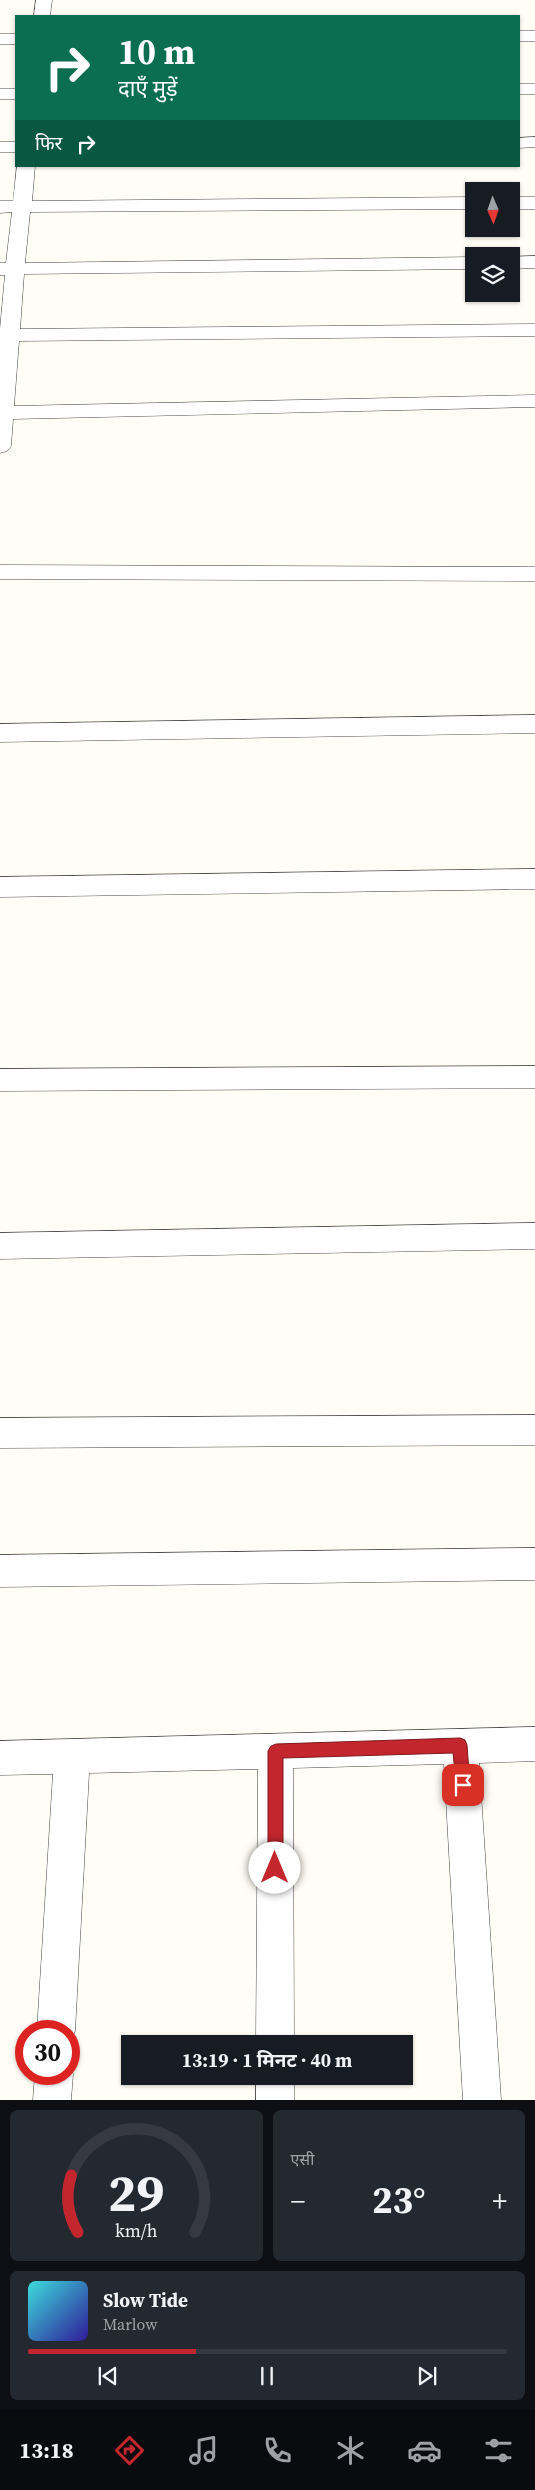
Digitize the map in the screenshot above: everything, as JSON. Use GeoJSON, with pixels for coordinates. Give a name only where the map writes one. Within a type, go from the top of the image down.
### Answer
{"type":"FeatureCollection","features":[{"type":"Feature","properties":{"kind":"street"},"geometry":{"type":"LineString","coordinates":[[42,15],[44,0]]}},
{"type":"Feature","properties":{"kind":"street"},"geometry":{"type":"LineString","coordinates":[[520,36],[535,36]]}},
{"type":"Feature","properties":{"kind":"street"},"geometry":{"type":"LineString","coordinates":[[0,39],[15,39]]}},
{"type":"Feature","properties":{"kind":"street"},"geometry":{"type":"LineString","coordinates":[[520,89],[535,89]]}},
{"type":"Feature","properties":{"kind":"street"},"geometry":{"type":"LineString","coordinates":[[0,94],[15,94]]}},
{"type":"Feature","properties":{"kind":"street"},"geometry":{"type":"LineString","coordinates":[[520,142],[535,142]]}},
{"type":"Feature","properties":{"kind":"street"},"geometry":{"type":"LineString","coordinates":[[0,147],[15,147]]}},
{"type":"Feature","properties":{"kind":"street"},"geometry":{"type":"LineString","coordinates":[[0,446],[7,269],[21,207],[26,167]]}},
{"type":"Feature","properties":{"kind":"street"},"geometry":{"type":"LineString","coordinates":[[0,207],[465,203]]}},
{"type":"Feature","properties":{"kind":"street"},"geometry":{"type":"LineString","coordinates":[[520,203],[535,203]]}},
{"type":"Feature","properties":{"kind":"street"},"geometry":{"type":"LineString","coordinates":[[520,263],[535,262]]}},
{"type":"Feature","properties":{"kind":"street"},"geometry":{"type":"LineString","coordinates":[[7,269],[465,263]]}},
{"type":"Feature","properties":{"kind":"street"},"geometry":{"type":"LineString","coordinates":[[4,335],[535,330]]}},
{"type":"Feature","properties":{"kind":"street"},"geometry":{"type":"LineString","coordinates":[[1,413],[535,400]]}},
{"type":"Feature","properties":{"kind":"street"},"geometry":{"type":"LineString","coordinates":[[0,572],[533,573]]}},
{"type":"Feature","properties":{"kind":"street"},"geometry":{"type":"LineString","coordinates":[[0,733],[535,724]]}},
{"type":"Feature","properties":{"kind":"street"},"geometry":{"type":"LineString","coordinates":[[0,887],[535,879]]}},
{"type":"Feature","properties":{"kind":"street"},"geometry":{"type":"LineString","coordinates":[[0,1080],[535,1076]]}},
{"type":"Feature","properties":{"kind":"street"},"geometry":{"type":"LineString","coordinates":[[0,1246],[535,1236]]}},
{"type":"Feature","properties":{"kind":"street"},"geometry":{"type":"LineString","coordinates":[[0,1433],[535,1430]]}},
{"type":"Feature","properties":{"kind":"street"},"geometry":{"type":"LineString","coordinates":[[0,1571],[535,1564]]}},
{"type":"Feature","properties":{"kind":"street"},"geometry":{"type":"LineString","coordinates":[[0,1758],[535,1744]]}},
{"type":"Feature","properties":{"kind":"street"},"geometry":{"type":"LineString","coordinates":[[460,1745],[482,2100]]}},
{"type":"Feature","properties":{"kind":"street"},"geometry":{"type":"LineString","coordinates":[[275,2035],[276,1751]]}},
{"type":"Feature","properties":{"kind":"street"},"geometry":{"type":"LineString","coordinates":[[57,2020],[72,1756]]}},
{"type":"Feature","properties":{"kind":"street"},"geometry":{"type":"LineString","coordinates":[[52,2100],[53,2085]]}},
{"type":"Feature","properties":{"kind":"street"},"geometry":{"type":"LineString","coordinates":[[274,2100],[275,2085]]}},
{"type":"Feature","properties":{"kind":"route"},"geometry":{"type":"LineString","coordinates":[[275,1868],[276,1751],[460,1745],[463,1785]]}}]}
